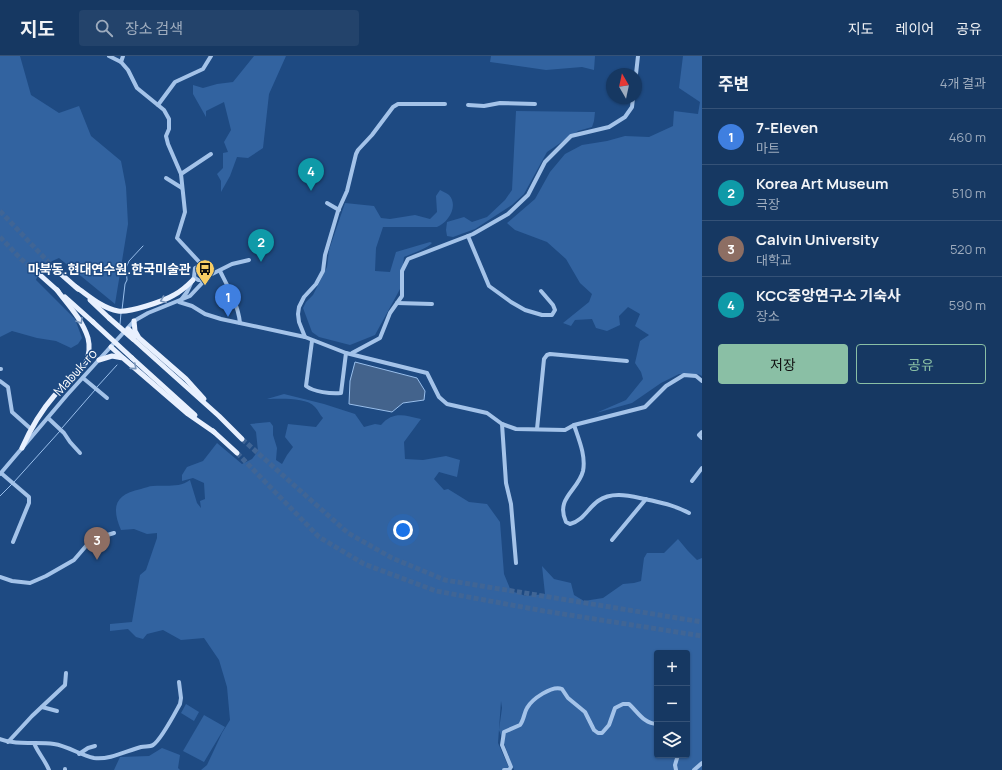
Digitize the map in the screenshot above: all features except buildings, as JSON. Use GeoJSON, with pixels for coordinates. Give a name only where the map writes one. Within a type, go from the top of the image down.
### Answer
{"type":"FeatureCollection","features":[{"type":"Feature","properties":{"kind":"main road"},"geometry":{"type":"LineString","coordinates":[[53,267],[110,318],[136,338]]}},
{"type":"Feature","properties":{"kind":"main road"},"geometry":{"type":"LineString","coordinates":[[39,274],[94,322],[237,453]]}},
{"type":"Feature","properties":{"kind":"main road"},"geometry":{"type":"LineString","coordinates":[[76,287],[98,303],[118,311],[128,311],[173,296],[184,289],[194,278]]}},
{"type":"Feature","properties":{"kind":"main road"},"geometry":{"type":"LineString","coordinates":[[22,448],[33,423],[54,396],[82,368],[89,353],[88,338],[81,323],[56,290]]}},
{"type":"Feature","properties":{"kind":"main road"},"geometry":{"type":"LineString","coordinates":[[134,321],[136,338]]}},
{"type":"Feature","properties":{"kind":"main road"},"geometry":{"type":"LineString","coordinates":[[128,329],[242,439]]}},
{"type":"Feature","properties":{"kind":"main road"},"geometry":{"type":"LineString","coordinates":[[111,347],[188,414],[214,432]]}},
{"type":"Feature","properties":{"kind":"main road"},"geometry":{"type":"LineString","coordinates":[[99,360],[112,356],[123,358]]}},
{"type":"Feature","properties":{"kind":"street"},"geometry":{"type":"LineString","coordinates":[[110,56],[121,62],[128,70],[137,88],[164,110],[169,120],[166,136],[181,174],[184,212],[177,238],[202,265],[208,268],[208,276]]}},
{"type":"Feature","properties":{"kind":"street"},"geometry":{"type":"LineString","coordinates":[[121,62],[123,56]]}},
{"type":"Feature","properties":{"kind":"street"},"geometry":{"type":"LineString","coordinates":[[158,105],[175,82],[203,69],[211,56]]}},
{"type":"Feature","properties":{"kind":"street"},"geometry":{"type":"LineString","coordinates":[[637,68],[638,56]]}},
{"type":"Feature","properties":{"kind":"street"},"geometry":{"type":"LineString","coordinates":[[468,105],[484,106],[500,103],[535,104]]}},
{"type":"Feature","properties":{"kind":"street"},"geometry":{"type":"LineString","coordinates":[[305,337],[299,322],[299,307],[304,297],[316,284],[323,271],[325,255],[339,210],[347,191],[358,150],[372,135],[393,107],[398,104],[446,104]]}},
{"type":"Feature","properties":{"kind":"street"},"geometry":{"type":"LineString","coordinates":[[352,354],[380,338],[390,313],[402,296],[402,271],[408,259],[468,236],[508,214],[528,195],[545,162],[571,136],[609,126],[625,117],[632,108],[632,104]]}},
{"type":"Feature","properties":{"kind":"street"},"geometry":{"type":"LineString","coordinates":[[181,174],[211,154]]}},
{"type":"Feature","properties":{"kind":"street"},"geometry":{"type":"LineString","coordinates":[[166,178],[182,188]]}},
{"type":"Feature","properties":{"kind":"street"},"geometry":{"type":"LineString","coordinates":[[327,203],[339,210]]}},
{"type":"Feature","properties":{"kind":"street"},"geometry":{"type":"LineString","coordinates":[[468,236],[489,286],[511,302],[526,310],[542,315],[552,315],[555,310],[553,305],[541,291]]}},
{"type":"Feature","properties":{"kind":"street"},"geometry":{"type":"LineString","coordinates":[[194,278],[198,280],[205,280],[208,276],[232,264],[249,260]]}},
{"type":"Feature","properties":{"kind":"street"},"geometry":{"type":"LineString","coordinates":[[202,265],[195,268],[194,278],[188,292],[179,302],[192,306],[205,314],[216,318],[305,337],[312,341],[352,354],[427,373],[439,397],[447,404],[487,414],[502,424],[516,429],[565,430],[574,426],[645,406],[666,386],[684,375],[696,376],[702,381]]}},
{"type":"Feature","properties":{"kind":"street"},"geometry":{"type":"LineString","coordinates":[[220,271],[230,290],[238,311],[240,323]]}},
{"type":"Feature","properties":{"kind":"street","name":"Mabuk-ro"},"geometry":{"type":"LineString","coordinates":[[1,473],[134,321],[148,313],[179,302],[190,296],[205,280]]}},
{"type":"Feature","properties":{"kind":"street"},"geometry":{"type":"LineString","coordinates":[[397,303],[432,304]]}},
{"type":"Feature","properties":{"kind":"street"},"geometry":{"type":"LineString","coordinates":[[312,341],[306,386],[310,389],[341,393],[346,352]]}},
{"type":"Feature","properties":{"kind":"street"},"geometry":{"type":"LineString","coordinates":[[537,429],[544,359],[547,355],[566,355],[627,361]]}},
{"type":"Feature","properties":{"kind":"street"},"geometry":{"type":"LineString","coordinates":[[83,378],[107,398]]}},
{"type":"Feature","properties":{"kind":"street"},"geometry":{"type":"LineString","coordinates":[[0,381],[8,387],[12,412],[31,429]]}},
{"type":"Feature","properties":{"kind":"street"},"geometry":{"type":"LineString","coordinates":[[48,418],[80,453]]}},
{"type":"Feature","properties":{"kind":"street"},"geometry":{"type":"LineString","coordinates":[[502,424],[506,483],[511,504],[516,563]]}},
{"type":"Feature","properties":{"kind":"street"},"geometry":{"type":"LineString","coordinates":[[574,426],[584,458],[583,472],[563,506],[562,515],[566,522],[570,524],[577,523],[596,502],[607,496],[628,495],[660,501],[689,513]]}},
{"type":"Feature","properties":{"kind":"street"},"geometry":{"type":"LineString","coordinates":[[702,432],[699,435],[702,438]]}},
{"type":"Feature","properties":{"kind":"street"},"geometry":{"type":"LineString","coordinates":[[692,481],[702,468]]}},
{"type":"Feature","properties":{"kind":"street"},"geometry":{"type":"LineString","coordinates":[[1,473],[29,497],[29,503],[13,542]]}},
{"type":"Feature","properties":{"kind":"street"},"geometry":{"type":"LineString","coordinates":[[612,540],[646,499]]}},
{"type":"Feature","properties":{"kind":"street"},"geometry":{"type":"LineString","coordinates":[[0,577],[12,581],[30,582],[46,576],[74,560],[94,538],[114,533]]}},
{"type":"Feature","properties":{"kind":"street"},"geometry":{"type":"LineString","coordinates":[[8,742],[32,716],[65,685],[66,673]]}},
{"type":"Feature","properties":{"kind":"street"},"geometry":{"type":"LineString","coordinates":[[0,739],[18,744],[55,744],[66,747],[79,754],[94,758],[110,757],[153,745],[180,704],[181,698],[179,682]]}},
{"type":"Feature","properties":{"kind":"street"},"geometry":{"type":"LineString","coordinates":[[504,770],[509,770],[511,767],[502,745],[504,732],[520,725],[529,705],[547,691],[554,688],[562,689],[568,698],[583,710],[594,730],[598,733],[602,733],[607,728],[615,708],[623,704],[629,704],[646,721],[654,724]]}},
{"type":"Feature","properties":{"kind":"street"},"geometry":{"type":"LineString","coordinates":[[42,707],[57,711]]}},
{"type":"Feature","properties":{"kind":"street"},"geometry":{"type":"LineString","coordinates":[[34,744],[38,753],[47,764],[49,770]]}},
{"type":"Feature","properties":{"kind":"street"},"geometry":{"type":"LineString","coordinates":[[79,754],[88,748],[95,746]]}},
{"type":"Feature","properties":{"kind":"street"},"geometry":{"type":"LineString","coordinates":[[676,770],[675,765],[677,758]]}},
{"type":"Feature","properties":{"kind":"street"},"geometry":{"type":"LineString","coordinates":[[694,770],[702,763]]}},
{"type":"Feature","properties":{"kind":"shaded area"},"geometry":{"type":"Polygon","coordinates":[[[0,56],[20,56],[31,95],[59,113],[79,106],[91,136],[121,161],[126,187],[128,224],[115,304],[59,258],[41,266],[36,280],[75,319],[82,338],[78,344],[71,348],[56,341],[37,338],[12,331],[0,337],[0,56]]]}},
{"type":"Feature","properties":{"kind":"shaded area"},"geometry":{"type":"Polygon","coordinates":[[[254,56],[286,56],[269,94],[263,148],[248,158],[237,157],[230,176],[221,192],[221,181],[217,174],[223,168],[223,153],[228,152],[224,142],[231,130],[224,102],[206,111],[206,117],[193,94],[193,85],[203,88],[233,82],[254,56]]]}},
{"type":"Feature","properties":{"kind":"shaded area"},"geometry":{"type":"Polygon","coordinates":[[[491,56],[595,56],[594,70],[582,67],[546,70],[490,62],[491,56]]]}},
{"type":"Feature","properties":{"kind":"shaded area"},"geometry":{"type":"Polygon","coordinates":[[[683,56],[702,56],[702,376],[698,374],[679,374],[661,383],[632,403],[596,413],[626,400],[643,379],[641,372],[635,363],[640,341],[649,335],[635,326],[640,314],[628,307],[619,316],[620,325],[607,331],[596,328],[592,319],[575,320],[571,326],[563,323],[589,302],[592,294],[580,283],[566,259],[547,242],[515,230],[507,223],[535,199],[550,172],[565,154],[582,145],[607,141],[625,136],[649,137],[673,126],[674,111],[698,114],[700,102],[679,88],[683,56]]]}},
{"type":"Feature","properties":{"kind":"shaded area"},"geometry":{"type":"Polygon","coordinates":[[[516,111],[595,112],[592,127],[578,131],[547,152],[524,194],[512,205],[475,229],[453,237],[447,236],[447,222],[464,217],[472,222],[487,217],[505,200],[512,190],[516,111]]]}},
{"type":"Feature","properties":{"kind":"shaded area"},"geometry":{"type":"Polygon","coordinates":[[[440,190],[449,195],[453,204],[451,214],[441,225],[437,227],[383,227],[376,248],[375,271],[390,272],[396,252],[430,242],[432,243],[423,249],[404,257],[400,289],[375,335],[350,345],[319,337],[312,332],[303,308],[306,302],[313,295],[327,267],[329,250],[345,203],[374,206],[381,218],[390,219],[415,215],[430,219],[437,212],[436,196],[440,190]]]}},
{"type":"Feature","properties":{"kind":"shaded area"},"geometry":{"type":"Polygon","coordinates":[[[355,362],[417,378],[425,391],[424,400],[403,403],[392,412],[349,404],[350,381],[355,362]]]}},
{"type":"Feature","properties":{"kind":"shaded area"},"geometry":{"type":"Polygon","coordinates":[[[284,394],[324,404],[355,414],[364,427],[375,424],[381,425],[390,418],[399,415],[421,419],[404,442],[405,459],[423,460],[446,456],[460,460],[457,477],[439,472],[434,479],[444,490],[448,489],[469,502],[487,504],[500,522],[504,574],[511,591],[526,596],[545,594],[542,566],[554,579],[571,583],[574,595],[584,601],[603,598],[623,584],[641,581],[644,558],[647,553],[664,553],[678,539],[697,560],[702,558],[702,770],[514,770],[499,730],[502,708],[501,701],[498,743],[510,770],[201,770],[207,765],[222,733],[230,720],[227,687],[219,660],[204,638],[181,640],[163,630],[147,634],[143,639],[136,637],[128,629],[110,631],[110,624],[132,622],[140,575],[146,570],[157,538],[157,533],[147,534],[134,529],[121,530],[116,515],[116,508],[121,498],[132,491],[152,486],[172,486],[186,483],[190,480],[197,503],[201,508],[200,501],[205,499],[204,483],[193,478],[182,481],[182,475],[187,467],[203,461],[217,443],[242,464],[252,459],[258,451],[256,432],[250,424],[270,422],[273,426],[273,435],[277,448],[276,460],[282,464],[293,447],[285,437],[288,424],[316,427],[323,418],[311,404],[292,399],[267,399],[284,394]]]}},
{"type":"Feature","properties":{"kind":"shaded area"},"geometry":{"type":"Polygon","coordinates":[[[186,704],[199,712],[194,721],[181,713],[186,704]]]}},
{"type":"Feature","properties":{"kind":"shaded area"},"geometry":{"type":"Polygon","coordinates":[[[204,715],[225,727],[204,762],[183,751],[204,715]]]}},
{"type":"Feature","properties":{"kind":"shaded area"},"geometry":{"type":"Polygon","coordinates":[[[162,748],[180,755],[178,768],[180,770],[114,770],[120,757],[149,756],[162,748]]]}},
{"type":"Feature","properties":{"kind":"waterway"},"geometry":{"type":"LineString","coordinates":[[122,310],[125,284],[127,280],[126,268],[129,261],[143,246]]}},
{"type":"Feature","properties":{"kind":"waterway"},"geometry":{"type":"LineString","coordinates":[[120,324],[121,313]]}},
{"type":"Feature","properties":{"kind":"waterway"},"geometry":{"type":"LineString","coordinates":[[97,387],[117,365]]}},
{"type":"Feature","properties":{"kind":"waterway"},"geometry":{"type":"LineString","coordinates":[[62,428],[95,390]]}},
{"type":"Feature","properties":{"kind":"waterway"},"geometry":{"type":"LineString","coordinates":[[14,482],[60,431]]}},
{"type":"Feature","properties":{"kind":"waterway"},"geometry":{"type":"LineString","coordinates":[[0,496],[12,484]]}},
{"type":"Feature","properties":{"kind":"tunnel"},"geometry":{"type":"LineString","coordinates":[[0,211],[53,267]]}},
{"type":"Feature","properties":{"kind":"tunnel"},"geometry":{"type":"LineString","coordinates":[[0,237],[21,259],[39,274]]}},
{"type":"Feature","properties":{"kind":"tunnel"},"geometry":{"type":"LineString","coordinates":[[242,439],[348,533],[392,558],[445,580],[702,622]]}},
{"type":"Feature","properties":{"kind":"tunnel"},"geometry":{"type":"LineString","coordinates":[[237,453],[319,537],[364,564],[436,591],[544,611],[702,636]]}},
{"type":"Feature","properties":{"kind":"place","name":"KCC중앙연구소 기숙사"},"geometry":{"type":"Point","coordinates":[311,191]}},
{"type":"Feature","properties":{"kind":"place","name":"Korea Art Museum"},"geometry":{"type":"Point","coordinates":[261,262]}},
{"type":"Feature","properties":{"kind":"place","name":"마북동.현대연수원.한국미술관"},"geometry":{"type":"Point","coordinates":[205,286]}},
{"type":"Feature","properties":{"kind":"place","name":"7-Eleven"},"geometry":{"type":"Point","coordinates":[228,317]}},
{"type":"Feature","properties":{"kind":"place","name":"Calvin University"},"geometry":{"type":"Point","coordinates":[97,560]}}]}
